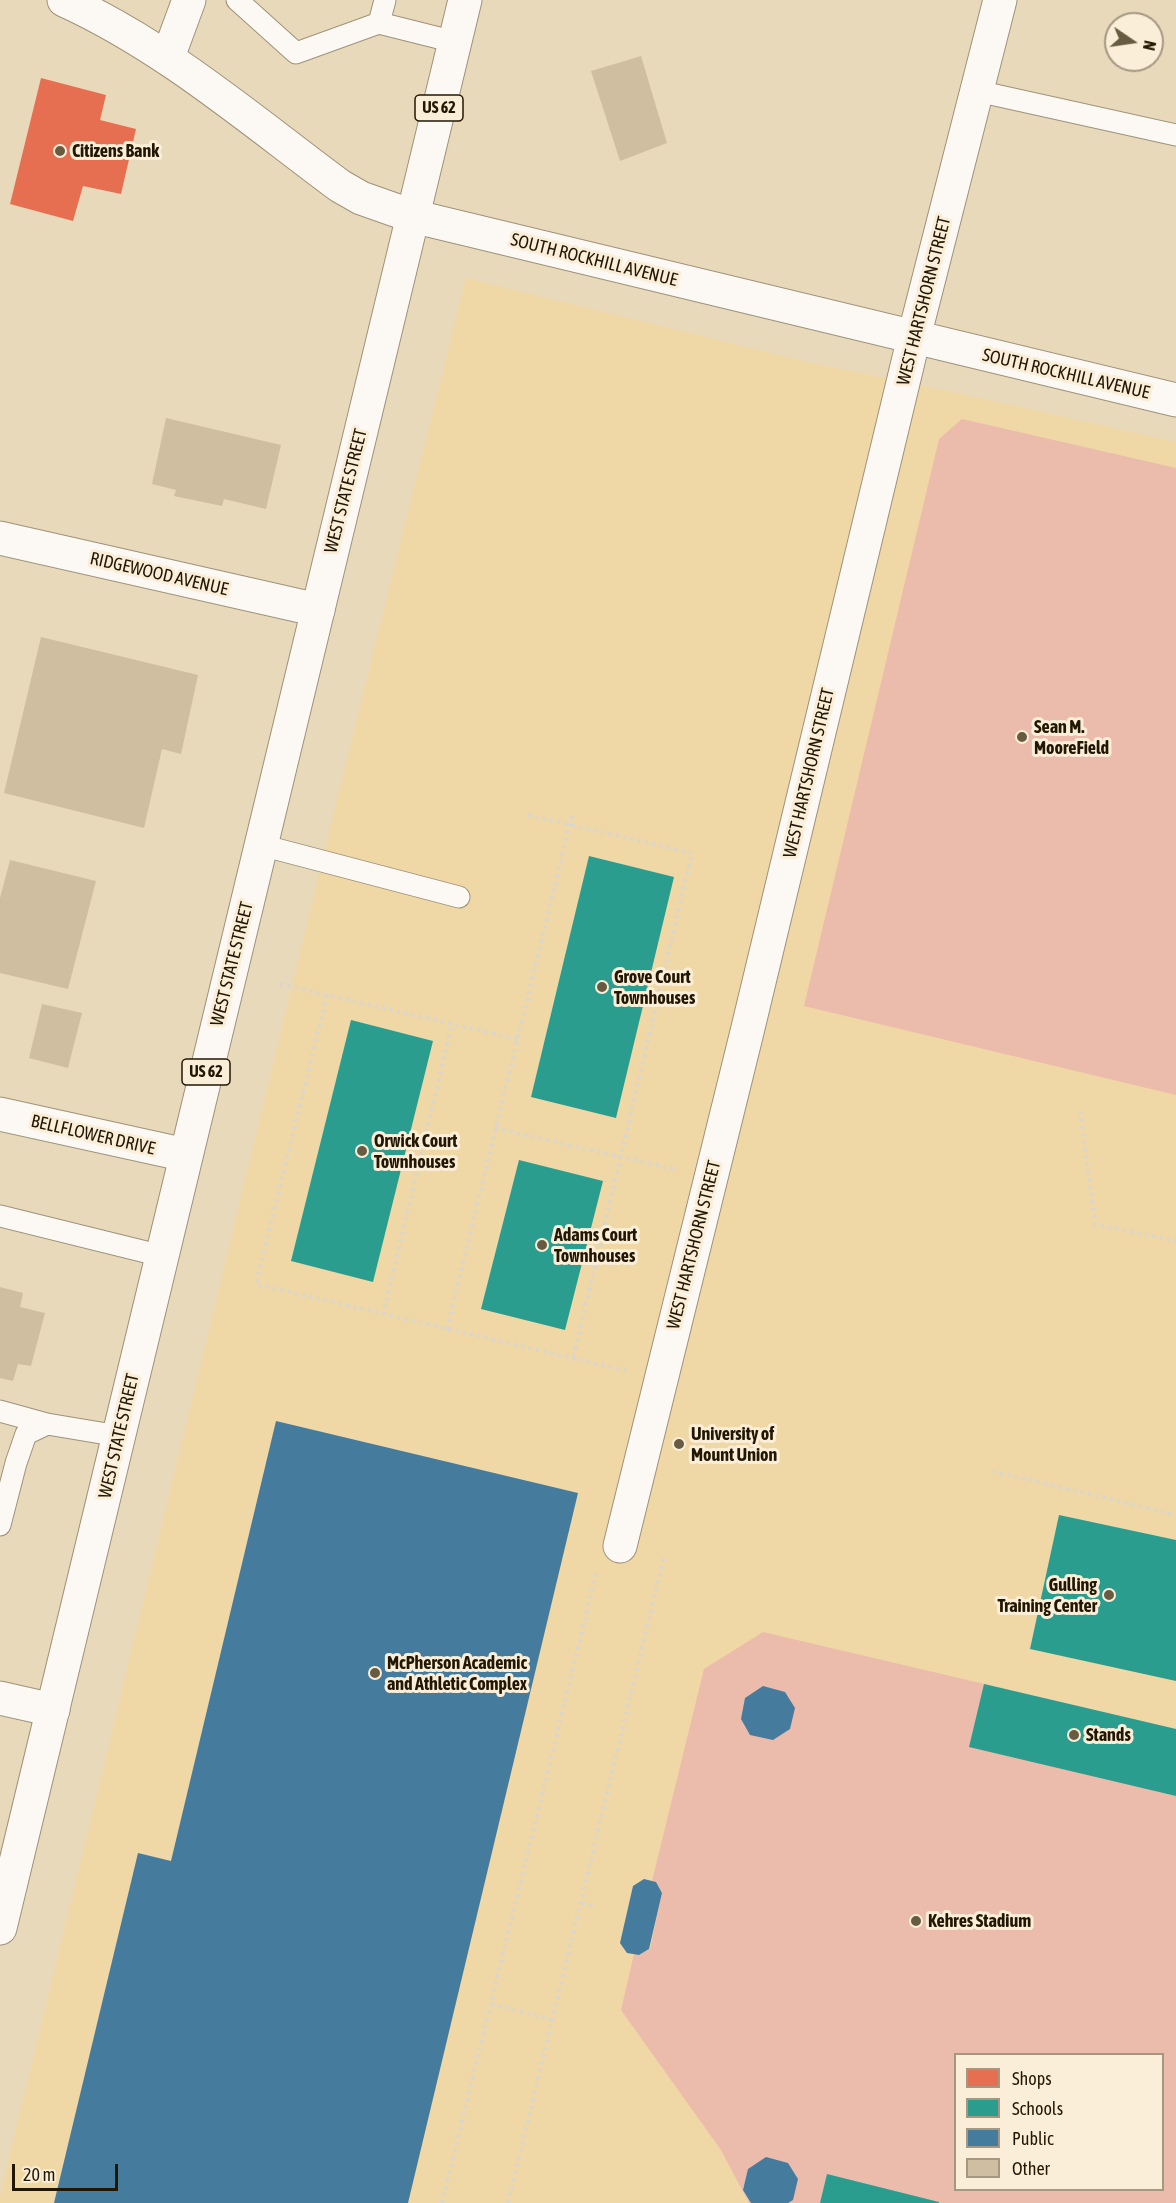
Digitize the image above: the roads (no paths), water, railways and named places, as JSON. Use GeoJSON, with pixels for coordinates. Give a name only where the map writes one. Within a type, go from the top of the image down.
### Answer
{"type":"FeatureCollection","features":[{"type":"Feature","properties":{"kind":"main road","name":"SOUTH ROCKHILL AVENUE"},"geometry":{"type":"LineString","coordinates":[[64,0],[92,13],[168,57],[340,186],[361,198],[412,216],[1176,400]]}},
{"type":"Feature","properties":{"kind":"main road"},"geometry":{"type":"LineString","coordinates":[[168,57],[189,0]]}},
{"type":"Feature","properties":{"kind":"main road","name":"WEST STATE STREET"},"geometry":{"type":"LineString","coordinates":[[0,1928],[465,0]]}},
{"type":"Feature","properties":{"kind":"main road","name":"WEST HARTSHORN STREET"},"geometry":{"type":"LineString","coordinates":[[620,1546],[914,337],[1000,0]]}},
{"type":"Feature","properties":{"kind":"main road","name":"RIDGEWOOD AVENUE"},"geometry":{"type":"LineString","coordinates":[[0,538],[318,610]]}},
{"type":"Feature","properties":{"kind":"main road","name":"BELLFLOWER DRIVE"},"geometry":{"type":"LineString","coordinates":[[0,1114],[186,1155]]}},
{"type":"Feature","properties":{"kind":"main road"},"geometry":{"type":"LineString","coordinates":[[0,1698],[53,1710]]}},
{"type":"Feature","properties":{"kind":"lane"},"geometry":{"type":"LineString","coordinates":[[237,0],[296,53],[379,23],[455,42]]}},
{"type":"Feature","properties":{"kind":"lane"},"geometry":{"type":"LineString","coordinates":[[379,23],[385,0]]}},
{"type":"Feature","properties":{"kind":"lane"},"geometry":{"type":"LineString","coordinates":[[977,91],[1176,135]]}},
{"type":"Feature","properties":{"kind":"lane"},"geometry":{"type":"LineString","coordinates":[[261,845],[459,897]]}},
{"type":"Feature","properties":{"kind":"lane"},"geometry":{"type":"LineString","coordinates":[[0,1216],[162,1256]]}},
{"type":"Feature","properties":{"kind":"lane"},"geometry":{"type":"LineString","coordinates":[[0,1411],[47,1424],[118,1436]]}},
{"type":"Feature","properties":{"kind":"lane"},"geometry":{"type":"LineString","coordinates":[[0,1525],[16,1462],[26,1434],[47,1424]]}},
{"type":"Feature","properties":{"kind":"place","name":"Citizens Bank"},"geometry":{"type":"Point","coordinates":[60,151]}},
{"type":"Feature","properties":{"kind":"place","name":"Sean M. MooreField"},"geometry":{"type":"Point","coordinates":[1022,737]}},
{"type":"Feature","properties":{"kind":"place","name":"Grove Court Townhouses"},"geometry":{"type":"Point","coordinates":[602,987]}},
{"type":"Feature","properties":{"kind":"place","name":"Orwick Court Townhouses"},"geometry":{"type":"Point","coordinates":[362,1151]}},
{"type":"Feature","properties":{"kind":"place","name":"Adams Court Townhouses"},"geometry":{"type":"Point","coordinates":[542,1245]}},
{"type":"Feature","properties":{"kind":"place","name":"University of Mount Union"},"geometry":{"type":"Point","coordinates":[679,1444]}},
{"type":"Feature","properties":{"kind":"place","name":"Gulling Training Center"},"geometry":{"type":"Point","coordinates":[1109,1595]}},
{"type":"Feature","properties":{"kind":"place","name":"McPherson Academic and Athletic Complex"},"geometry":{"type":"Point","coordinates":[375,1673]}},
{"type":"Feature","properties":{"kind":"place","name":"Stands"},"geometry":{"type":"Point","coordinates":[1074,1735]}},
{"type":"Feature","properties":{"kind":"place","name":"Kehres Stadium"},"geometry":{"type":"Point","coordinates":[916,1921]}}]}
